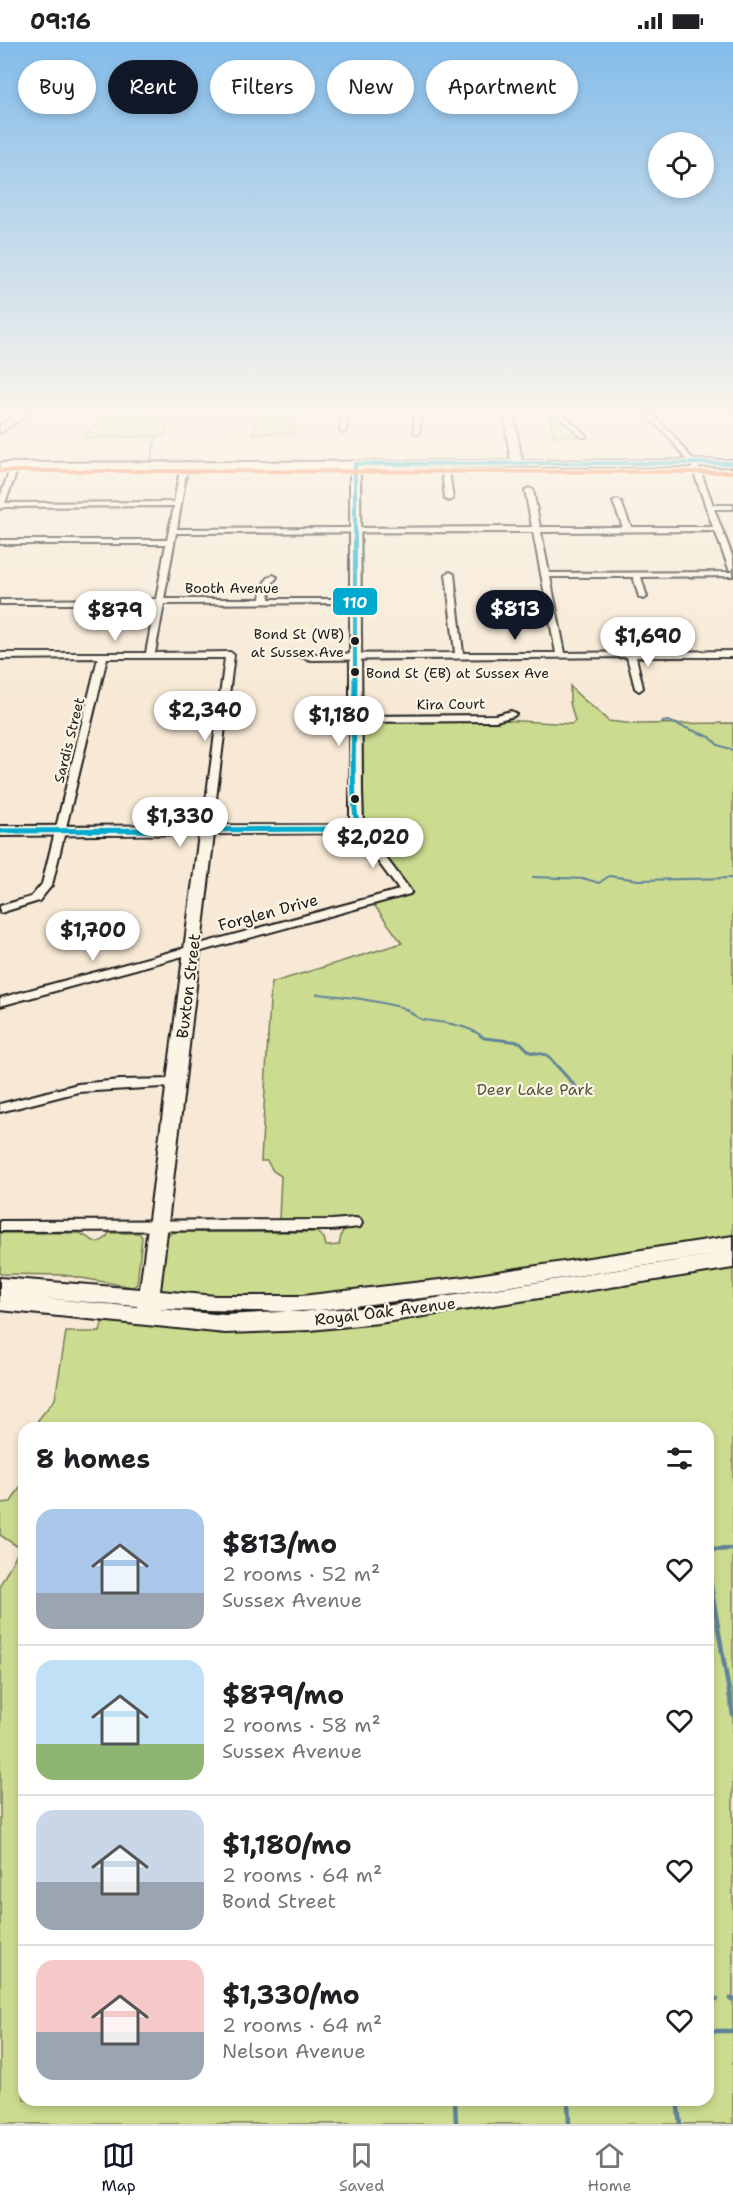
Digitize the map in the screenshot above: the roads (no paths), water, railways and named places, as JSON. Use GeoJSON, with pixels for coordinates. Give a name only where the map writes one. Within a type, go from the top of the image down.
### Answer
{"type":"FeatureCollection","features":[{"type":"Feature","properties":{"kind":"street"},"geometry":{"type":"LineString","coordinates":[[0,656],[150,656],[177,508]]}},
{"type":"Feature","properties":{"kind":"street"},"geometry":{"type":"LineString","coordinates":[[0,831],[359,829],[356,822],[355,508]]}},
{"type":"Feature","properties":{"kind":"street"},"geometry":{"type":"LineString","coordinates":[[533,508],[561,654]]}},
{"type":"Feature","properties":{"kind":"street"},"geometry":{"type":"LineString","coordinates":[[620,508],[628,530]]}},
{"type":"Feature","properties":{"kind":"street"},"geometry":{"type":"LineString","coordinates":[[710,508],[733,569]]}},
{"type":"Feature","properties":{"kind":"street"},"geometry":{"type":"LineString","coordinates":[[173,531],[718,529]]}},
{"type":"Feature","properties":{"kind":"street"},"geometry":{"type":"LineString","coordinates":[[0,542],[171,542]]}},
{"type":"Feature","properties":{"kind":"street"},"geometry":{"type":"LineString","coordinates":[[450,574],[459,655]]}},
{"type":"Feature","properties":{"kind":"street"},"geometry":{"type":"LineString","coordinates":[[546,575],[733,574]]}},
{"type":"Feature","properties":{"kind":"street"},"geometry":{"type":"LineString","coordinates":[[636,575],[643,597]]}},
{"type":"Feature","properties":{"kind":"street"},"geometry":{"type":"LineString","coordinates":[[265,602],[267,585],[273,577]]}},
{"type":"Feature","properties":{"kind":"street","name":"Booth Avenue"},"geometry":{"type":"LineString","coordinates":[[0,602],[356,601]]}},
{"type":"Feature","properties":{"kind":"street"},"geometry":{"type":"LineString","coordinates":[[296,654],[311,657],[733,654]]}},
{"type":"Feature","properties":{"kind":"street"},"geometry":{"type":"LineString","coordinates":[[631,654],[639,688]]}},
{"type":"Feature","properties":{"kind":"street","name":"Buxton Street"},"geometry":{"type":"LineString","coordinates":[[147,1308],[230,655],[150,656]]}},
{"type":"Feature","properties":{"kind":"street","name":"Sardis Street"},"geometry":{"type":"LineString","coordinates":[[0,910],[30,901],[45,889],[103,656]]}},
{"type":"Feature","properties":{"kind":"street","name":"Kira Court"},"geometry":{"type":"LineString","coordinates":[[355,719],[495,718],[511,714]]}},
{"type":"Feature","properties":{"kind":"street","name":"Forglen Drive"},"geometry":{"type":"LineString","coordinates":[[0,1002],[406,892],[359,829]]}},
{"type":"Feature","properties":{"kind":"street"},"geometry":{"type":"LineString","coordinates":[[0,1108],[78,1088],[112,1084],[176,1083]]}},
{"type":"Feature","properties":{"kind":"street"},"geometry":{"type":"LineString","coordinates":[[0,1226],[355,1223]]}},
{"type":"Feature","properties":{"kind":"street","name":"Royal Oak Avenue"},"geometry":{"type":"LineString","coordinates":[[0,1286],[147,1308],[225,1324],[310,1321],[379,1315],[467,1292],[660,1262],[733,1244]]}},
{"type":"Feature","properties":{"kind":"street","name":"Royal Oak Avenue"},"geometry":{"type":"LineString","coordinates":[[660,1262],[733,1260]]}},
{"type":"Feature","properties":{"kind":"street","name":"Royal Oak Avenue"},"geometry":{"type":"LineString","coordinates":[[0,1302],[147,1308]]}},
{"type":"Feature","properties":{"kind":"waterway"},"geometry":{"type":"LineString","coordinates":[[662,722],[668,721],[710,737],[718,745],[733,750]]}},
{"type":"Feature","properties":{"kind":"waterway"},"geometry":{"type":"LineString","coordinates":[[533,877],[586,879],[599,883],[609,876],[639,880],[733,878]]}},
{"type":"Feature","properties":{"kind":"waterway"},"geometry":{"type":"LineString","coordinates":[[317,994],[400,1007],[421,1019],[461,1026],[482,1036]]}},
{"type":"Feature","properties":{"kind":"waterway"},"geometry":{"type":"LineString","coordinates":[[480,1035],[484,1038],[520,1042],[530,1052],[547,1055],[576,1087]]}},
{"type":"Feature","properties":{"kind":"waterway"},"geometry":{"type":"LineString","coordinates":[[714,1550],[733,1549]]}},
{"type":"Feature","properties":{"kind":"waterway"},"geometry":{"type":"LineString","coordinates":[[714,1604],[733,1715]]}},
{"type":"Feature","properties":{"kind":"waterway"},"geometry":{"type":"LineString","coordinates":[[714,2031],[733,2031]]}},
{"type":"Feature","properties":{"kind":"waterway"},"geometry":{"type":"LineString","coordinates":[[455,2106],[456,2124]]}},
{"type":"Feature","properties":{"kind":"waterway"},"geometry":{"type":"LineString","coordinates":[[568,2106],[569,2124]]}},
{"type":"Feature","properties":{"kind":"waterway"},"geometry":{"type":"LineString","coordinates":[[678,2106],[680,2124]]}},
{"type":"Feature","properties":{"kind":"place","name":"Bond St (WB) at Sussex Ave"},"geometry":{"type":"Point","coordinates":[355,641]}},
{"type":"Feature","properties":{"kind":"place","name":"Bond St (EB) at Sussex Ave"},"geometry":{"type":"Point","coordinates":[355,672]}},
{"type":"Feature","properties":{"kind":"park label","name":"Deer Lake Park"},"geometry":{"type":"Point","coordinates":[535,1089]}}]}
